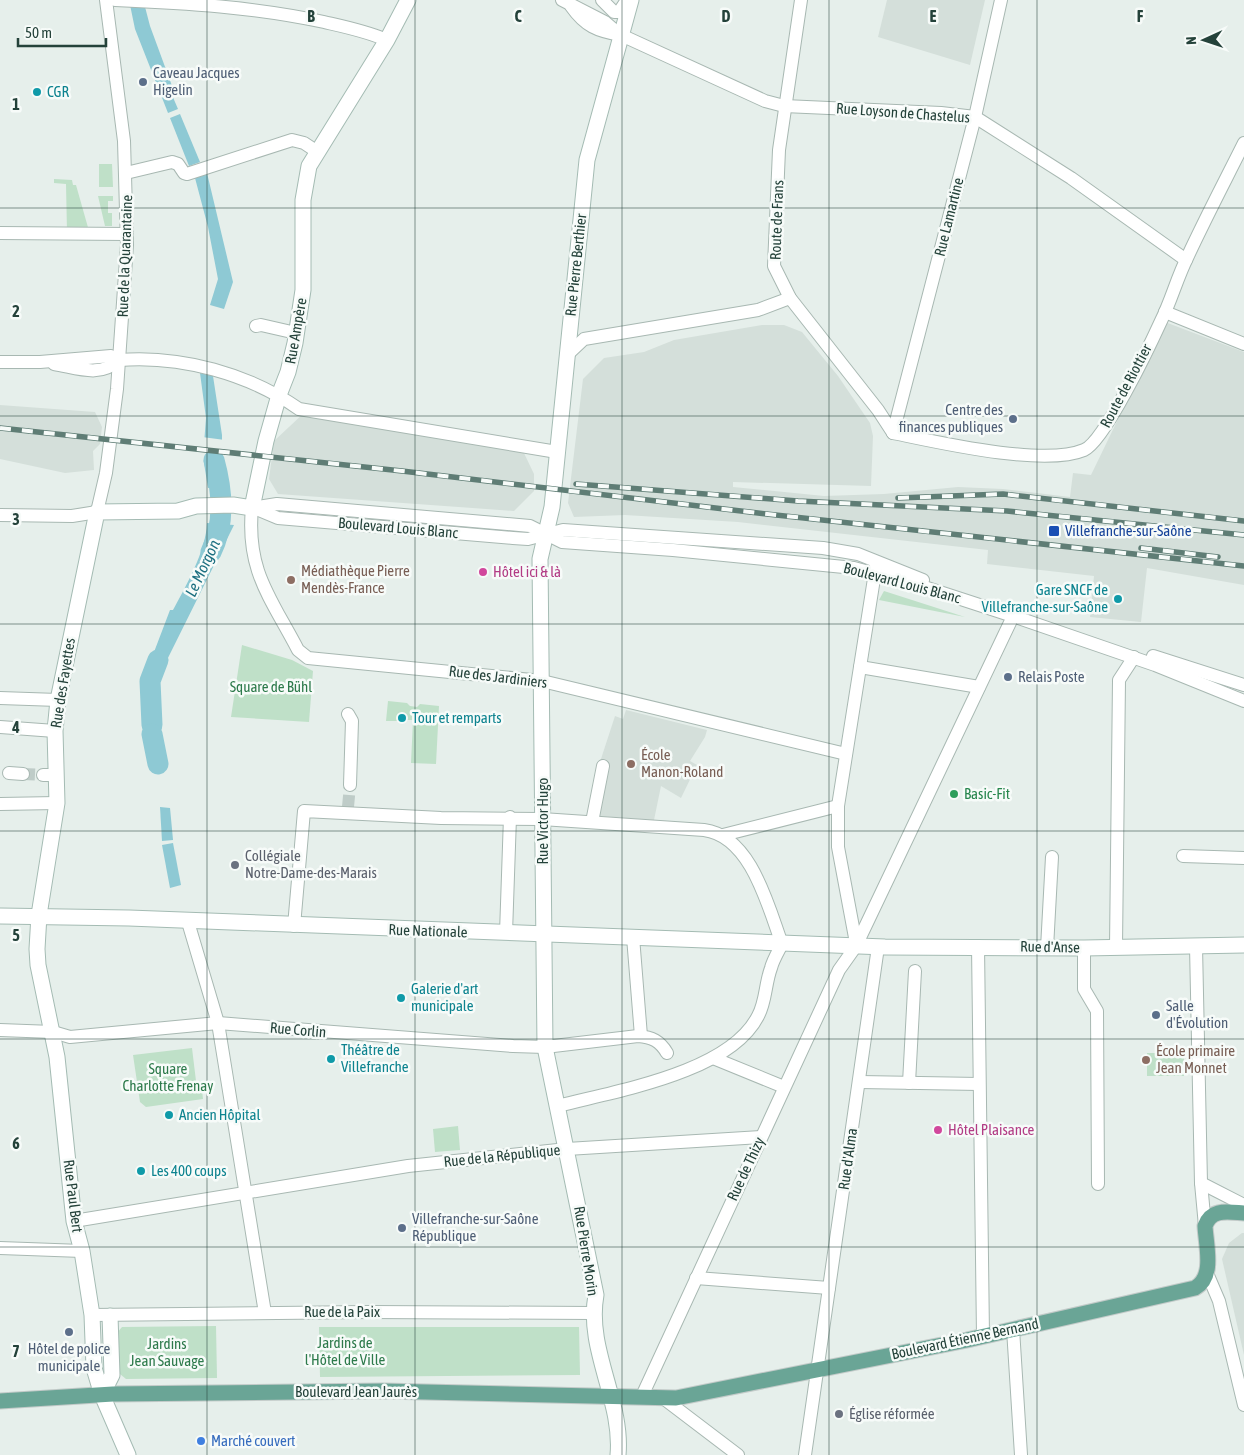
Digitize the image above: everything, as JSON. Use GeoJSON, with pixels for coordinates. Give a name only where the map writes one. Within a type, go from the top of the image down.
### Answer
{"type":"FeatureCollection","features":[{"type":"Feature","properties":{"kind":"main road"},"geometry":{"type":"LineString","coordinates":[[1208,1274],[1205,1226],[1211,1215],[1223,1212],[1244,1213]]}},
{"type":"Feature","properties":{"kind":"main road","name":"Boulevard Étienne Bernand"},"geometry":{"type":"LineString","coordinates":[[642,1396],[663,1398],[697,1394],[983,1336],[1190,1290],[1201,1285],[1208,1274]]}},
{"type":"Feature","properties":{"kind":"main road","name":"Boulevard Jean Jaurès"},"geometry":{"type":"LineString","coordinates":[[0,1401],[102,1395],[382,1391],[642,1396]]}},
{"type":"Feature","properties":{"kind":"street","name":"Rue de la Quarantaine"},"geometry":{"type":"LineString","coordinates":[[97,512],[106,473],[119,360],[127,234],[126,173],[106,0]]}},
{"type":"Feature","properties":{"kind":"street"},"geometry":{"type":"LineString","coordinates":[[116,0],[206,2],[303,17],[366,31],[387,40]]}},
{"type":"Feature","properties":{"kind":"street","name":"Rue Ampère"},"geometry":{"type":"LineString","coordinates":[[252,508],[279,395],[288,372],[296,333],[303,290],[305,182],[309,166],[387,40],[408,0]]}},
{"type":"Feature","properties":{"kind":"street"},"geometry":{"type":"LineString","coordinates":[[603,2],[614,12],[619,12],[629,0]]}},
{"type":"Feature","properties":{"kind":"street","name":"Rue Pierre Berthier"},"geometry":{"type":"LineString","coordinates":[[545,534],[552,507],[587,160],[629,0]]}},
{"type":"Feature","properties":{"kind":"street","name":"Route de Frans"},"geometry":{"type":"LineString","coordinates":[[801,0],[779,150],[774,266],[790,298],[878,410],[893,433]]}},
{"type":"Feature","properties":{"kind":"street","name":"Rue Lamartine"},"geometry":{"type":"LineString","coordinates":[[893,433],[975,117],[1000,0]]}},
{"type":"Feature","properties":{"kind":"street","name":"Rue Loyson de Chastelus"},"geometry":{"type":"LineString","coordinates":[[566,3],[605,22],[621,36],[765,101],[784,106],[941,113],[975,117],[1071,178],[1186,260]]}},
{"type":"Feature","properties":{"kind":"street"},"geometry":{"type":"LineString","coordinates":[[126,173],[172,162],[178,164],[182,171],[187,174],[292,140],[304,143],[316,152]]}},
{"type":"Feature","properties":{"kind":"street","name":"Route de Riottier"},"geometry":{"type":"LineString","coordinates":[[893,433],[975,449],[1044,456],[1064,456],[1085,450],[1104,430],[1165,312],[1186,260],[1244,142]]}},
{"type":"Feature","properties":{"kind":"street"},"geometry":{"type":"LineString","coordinates":[[0,233],[127,234]]}},
{"type":"Feature","properties":{"kind":"street"},"geometry":{"type":"LineString","coordinates":[[566,356],[584,339],[758,310],[790,298]]}},
{"type":"Feature","properties":{"kind":"street"},"geometry":{"type":"LineString","coordinates":[[1165,312],[1244,344]]}},
{"type":"Feature","properties":{"kind":"street"},"geometry":{"type":"LineString","coordinates":[[256,326],[261,325],[296,333]]}},
{"type":"Feature","properties":{"kind":"street"},"geometry":{"type":"LineString","coordinates":[[0,362],[40,362],[98,371],[110,369],[119,360],[133,359],[196,365],[279,395],[299,409],[557,452]]}},
{"type":"Feature","properties":{"kind":"street","name":"Boulevard Louis Blanc"},"geometry":{"type":"LineString","coordinates":[[0,515],[72,516],[97,512],[170,511],[233,504],[252,508],[278,518],[528,539],[545,534],[562,542],[876,567],[1014,613],[1244,685]]}},
{"type":"Feature","properties":{"kind":"street","name":"Rue des Jardiniers"},"geometry":{"type":"LineString","coordinates":[[252,508],[251,537],[258,574],[298,650],[308,658],[542,681],[846,754]]}},
{"type":"Feature","properties":{"kind":"street","name":"Rue des Fayettes"},"geometry":{"type":"LineString","coordinates":[[39,915],[57,802],[50,775],[58,700],[97,512]]}},
{"type":"Feature","properties":{"kind":"street","name":"Rue Victor Hugo"},"geometry":{"type":"LineString","coordinates":[[545,534],[540,559],[545,1047],[558,1106]]}},
{"type":"Feature","properties":{"kind":"street"},"geometry":{"type":"LineString","coordinates":[[856,946],[838,847],[838,806],[876,567]]}},
{"type":"Feature","properties":{"kind":"street","name":"Boulevard Louis Blanc"},"geometry":{"type":"LineString","coordinates":[[1014,613],[1134,657],[1244,701]]}},
{"type":"Feature","properties":{"kind":"street","name":"Rue de Thizy"},"geometry":{"type":"LineString","coordinates":[[642,1396],[839,970],[856,946],[1014,613]]}},
{"type":"Feature","properties":{"kind":"street"},"geometry":{"type":"LineString","coordinates":[[1116,947],[1120,680],[1134,657]]}},
{"type":"Feature","properties":{"kind":"street"},"geometry":{"type":"LineString","coordinates":[[860,667],[980,687]]}},
{"type":"Feature","properties":{"kind":"street"},"geometry":{"type":"LineString","coordinates":[[0,698],[58,700]]}},
{"type":"Feature","properties":{"kind":"street"},"geometry":{"type":"LineString","coordinates":[[348,714],[352,721],[350,785]]}},
{"type":"Feature","properties":{"kind":"street"},"geometry":{"type":"LineString","coordinates":[[0,727],[55,731]]}},
{"type":"Feature","properties":{"kind":"street"},"geometry":{"type":"LineString","coordinates":[[592,822],[604,766]]}},
{"type":"Feature","properties":{"kind":"street"},"geometry":{"type":"LineString","coordinates":[[9,773],[23,774]]}},
{"type":"Feature","properties":{"kind":"street"},"geometry":{"type":"LineString","coordinates":[[0,804],[57,802]]}},
{"type":"Feature","properties":{"kind":"street"},"geometry":{"type":"LineString","coordinates":[[294,926],[304,811],[348,810],[441,818],[510,817],[704,830],[724,835],[838,806]]}},
{"type":"Feature","properties":{"kind":"street"},"geometry":{"type":"LineString","coordinates":[[506,933],[510,817]]}},
{"type":"Feature","properties":{"kind":"street"},"geometry":{"type":"LineString","coordinates":[[558,1106],[671,1076],[703,1064],[751,1028],[760,1014],[770,968],[782,944],[754,870],[724,835]]}},
{"type":"Feature","properties":{"kind":"street"},"geometry":{"type":"LineString","coordinates":[[1183,856],[1244,858]]}},
{"type":"Feature","properties":{"kind":"street"},"geometry":{"type":"LineString","coordinates":[[1047,948],[1052,857]]}},
{"type":"Feature","properties":{"kind":"street","name":"Rue Nationale"},"geometry":{"type":"LineString","coordinates":[[0,916],[39,915],[856,946]]}},
{"type":"Feature","properties":{"kind":"street","name":"Rue Paul Bert"},"geometry":{"type":"LineString","coordinates":[[39,915],[38,965],[53,1032],[74,1221],[82,1251],[92,1315],[94,1368],[102,1395],[128,1455]]}},
{"type":"Feature","properties":{"kind":"street"},"geometry":{"type":"LineString","coordinates":[[188,922],[218,1023],[264,1300],[264,1313]]}},
{"type":"Feature","properties":{"kind":"street"},"geometry":{"type":"LineString","coordinates":[[633,937],[641,1036],[661,1043],[667,1054]]}},
{"type":"Feature","properties":{"kind":"street","name":"Rue d'Anse"},"geometry":{"type":"LineString","coordinates":[[856,946],[1084,948],[1244,945]]}},
{"type":"Feature","properties":{"kind":"street"},"geometry":{"type":"LineString","coordinates":[[978,946],[983,1336]]}},
{"type":"Feature","properties":{"kind":"street"},"geometry":{"type":"LineString","coordinates":[[1196,946],[1201,1183],[1205,1226]]}},
{"type":"Feature","properties":{"kind":"street","name":"Rue d'Alma"},"geometry":{"type":"LineString","coordinates":[[805,1455],[878,947]]}},
{"type":"Feature","properties":{"kind":"street"},"geometry":{"type":"LineString","coordinates":[[1084,948],[1084,989],[1097,1011],[1098,1184]]}},
{"type":"Feature","properties":{"kind":"street"},"geometry":{"type":"LineString","coordinates":[[909,1083],[916,971]]}},
{"type":"Feature","properties":{"kind":"street","name":"Rue Corlin"},"geometry":{"type":"LineString","coordinates":[[0,1030],[53,1032],[70,1037],[218,1023],[545,1047],[641,1036]]}},
{"type":"Feature","properties":{"kind":"street"},"geometry":{"type":"LineString","coordinates":[[713,1058],[784,1087]]}},
{"type":"Feature","properties":{"kind":"street"},"geometry":{"type":"LineString","coordinates":[[860,1082],[979,1084]]}},
{"type":"Feature","properties":{"kind":"street","name":"Rue Pierre Morin"},"geometry":{"type":"LineString","coordinates":[[558,1106],[596,1295],[592,1313],[610,1395]]}},
{"type":"Feature","properties":{"kind":"street","name":"Rue de la République"},"geometry":{"type":"LineString","coordinates":[[74,1221],[408,1166],[566,1149],[761,1137]]}},
{"type":"Feature","properties":{"kind":"street"},"geometry":{"type":"LineString","coordinates":[[1201,1183],[1244,1205]]}},
{"type":"Feature","properties":{"kind":"street"},"geometry":{"type":"LineString","coordinates":[[0,1248],[82,1251]]}},
{"type":"Feature","properties":{"kind":"street"},"geometry":{"type":"LineString","coordinates":[[1208,1274],[1219,1301],[1244,1405]]}},
{"type":"Feature","properties":{"kind":"street"},"geometry":{"type":"LineString","coordinates":[[696,1278],[829,1288]]}},
{"type":"Feature","properties":{"kind":"street","name":"Rue de la Paix"},"geometry":{"type":"LineString","coordinates":[[92,1315],[592,1313]]}},
{"type":"Feature","properties":{"kind":"street"},"geometry":{"type":"LineString","coordinates":[[102,1395],[112,1375],[110,1316]]}},
{"type":"Feature","properties":{"kind":"street"},"geometry":{"type":"LineString","coordinates":[[1013,1329],[1021,1455]]}},
{"type":"Feature","properties":{"kind":"street"},"geometry":{"type":"LineString","coordinates":[[610,1395],[618,1426],[618,1455]]}},
{"type":"Feature","properties":{"kind":"street"},"geometry":{"type":"LineString","coordinates":[[663,1398],[738,1455]]}},
{"type":"Feature","properties":{"kind":"shaded area"},"geometry":{"type":"Polygon","coordinates":[[[887,0],[985,0],[970,65],[878,37],[887,0]]]}},
{"type":"Feature","properties":{"kind":"shaded area"},"geometry":{"type":"Polygon","coordinates":[[[1165,322],[1244,352],[1244,585],[1147,568],[1141,622],[1090,617],[1094,576],[987,564],[988,550],[738,522],[625,515],[574,517],[568,503],[583,379],[604,358],[644,352],[674,340],[762,325],[784,325],[802,332],[838,376],[870,423],[873,436],[871,486],[733,482],[733,487],[824,496],[884,494],[958,487],[1003,489],[1070,497],[1073,473],[1091,475],[1165,322]]]}},
{"type":"Feature","properties":{"kind":"shaded area"},"geometry":{"type":"Polygon","coordinates":[[[0,405],[95,412],[102,427],[100,444],[93,451],[94,470],[65,473],[0,459],[0,405]]]}},
{"type":"Feature","properties":{"kind":"shaded area"},"geometry":{"type":"Polygon","coordinates":[[[305,412],[523,451],[534,474],[534,491],[514,511],[278,494],[269,479],[274,441],[305,412]]]}},
{"type":"Feature","properties":{"kind":"shaded area","name":"École Manon-Roland"},"geometry":{"type":"Polygon","coordinates":[[[626,710],[707,730],[705,737],[690,761],[697,765],[681,798],[661,786],[654,820],[598,816],[600,762],[615,716],[623,719],[626,710]]]}},
{"type":"Feature","properties":{"kind":"shaded area"},"geometry":{"type":"Polygon","coordinates":[[[1244,1233],[1244,1355],[1222,1259],[1229,1243],[1244,1233]]]}},
{"type":"Feature","properties":{"kind":"green space"},"geometry":{"type":"Polygon","coordinates":[[[99,164],[112,164],[113,187],[99,187],[99,164]]]}},
{"type":"Feature","properties":{"kind":"green space"},"geometry":{"type":"Polygon","coordinates":[[[54,179],[72,180],[73,185],[76,185],[89,231],[67,232],[66,184],[54,183],[54,179]]]}},
{"type":"Feature","properties":{"kind":"green space"},"geometry":{"type":"Polygon","coordinates":[[[98,196],[113,196],[113,201],[108,201],[108,213],[112,213],[112,226],[105,226],[98,196]]]}},
{"type":"Feature","properties":{"kind":"green space"},"geometry":{"type":"Polygon","coordinates":[[[884,591],[965,617],[879,600],[884,591]]]}},
{"type":"Feature","properties":{"kind":"green space","name":"Square de Bühl"},"geometry":{"type":"Polygon","coordinates":[[[242,645],[292,660],[313,671],[309,722],[231,717],[242,645]]]}},
{"type":"Feature","properties":{"kind":"green space"},"geometry":{"type":"Polygon","coordinates":[[[388,701],[407,703],[410,706],[417,707],[420,704],[439,706],[436,764],[411,763],[413,720],[407,720],[406,715],[401,714],[397,717],[397,721],[386,721],[388,701]]]}},
{"type":"Feature","properties":{"kind":"green space","name":"Square Charlotte Frenay"},"geometry":{"type":"Polygon","coordinates":[[[192,1048],[196,1081],[201,1081],[203,1099],[146,1107],[140,1102],[133,1055],[192,1048]]]}},
{"type":"Feature","properties":{"kind":"green space"},"geometry":{"type":"Polygon","coordinates":[[[1147,1053],[1184,1053],[1184,1076],[1147,1076],[1147,1053]]]}},
{"type":"Feature","properties":{"kind":"green space"},"geometry":{"type":"Polygon","coordinates":[[[458,1126],[460,1150],[435,1152],[433,1129],[458,1126]]]}},
{"type":"Feature","properties":{"kind":"green space","name":"Jardins Jean Sauvage"},"geometry":{"type":"Polygon","coordinates":[[[216,1326],[217,1378],[126,1379],[120,1374],[117,1333],[122,1327],[216,1326]]]}},
{"type":"Feature","properties":{"kind":"green space","name":"Jardins de l'Hôtel de Ville"},"geometry":{"type":"Polygon","coordinates":[[[319,1327],[579,1327],[580,1375],[320,1377],[319,1327]]]}},
{"type":"Feature","properties":{"kind":"water"},"geometry":{"type":"Polygon","coordinates":[[[129,0],[144,3],[150,26],[175,94],[172,95],[178,109],[168,113],[135,29],[129,0]]]}},
{"type":"Feature","properties":{"kind":"water"},"geometry":{"type":"Polygon","coordinates":[[[180,114],[200,162],[189,166],[170,118],[180,114]]]}},
{"type":"Feature","properties":{"kind":"water"},"geometry":{"type":"Polygon","coordinates":[[[207,173],[233,282],[224,309],[210,305],[218,279],[208,227],[195,178],[207,173]]]}},
{"type":"Feature","properties":{"kind":"water"},"geometry":{"type":"Polygon","coordinates":[[[200,373],[213,376],[222,435],[222,467],[229,487],[208,488],[203,457],[206,418],[200,373]]]}},
{"type":"Feature","properties":{"kind":"water"},"geometry":{"type":"Polygon","coordinates":[[[207,523],[234,525],[158,678],[156,691],[143,681],[170,610],[173,610],[199,557],[206,534],[207,523]]]}},
{"type":"Feature","properties":{"kind":"water"},"geometry":{"type":"Polygon","coordinates":[[[160,807],[170,808],[173,840],[162,841],[160,807]]]}},
{"type":"Feature","properties":{"kind":"water"},"geometry":{"type":"Polygon","coordinates":[[[173,843],[181,885],[170,888],[162,845],[173,843]]]}},
{"type":"Feature","properties":{"kind":"pier"},"geometry":{"type":"Polygon","coordinates":[[[202,437],[225,440],[224,457],[213,457],[224,459],[224,464],[201,460],[202,437]]]}},
{"type":"Feature","properties":{"kind":"waterway","name":"Le Morgon"},"geometry":{"type":"LineString","coordinates":[[211,552],[218,530],[221,506],[214,460]]}},
{"type":"Feature","properties":{"kind":"waterway","name":"Le Morgon"},"geometry":{"type":"LineString","coordinates":[[152,725],[150,681],[158,660]]}},
{"type":"Feature","properties":{"kind":"waterway","name":"Le Morgon"},"geometry":{"type":"LineString","coordinates":[[152,734],[158,764]]}},
{"type":"Feature","properties":{"kind":"tunnel"},"geometry":{"type":"LineString","coordinates":[[23,774],[43,775]]}},
{"type":"Feature","properties":{"kind":"tunnel"},"geometry":{"type":"LineString","coordinates":[[348,807],[350,785]]}},
{"type":"Feature","properties":{"kind":"railway"},"geometry":{"type":"LineString","coordinates":[[0,428],[402,471],[758,513],[1244,566]]}},
{"type":"Feature","properties":{"kind":"railway"},"geometry":{"type":"LineString","coordinates":[[576,484],[798,501],[1007,511],[1244,535]]}},
{"type":"Feature","properties":{"kind":"railway"},"geometry":{"type":"LineString","coordinates":[[898,498],[1003,494],[1244,521]]}},
{"type":"Feature","properties":{"kind":"railway"},"geometry":{"type":"LineString","coordinates":[[1141,548],[1218,557]]}},
{"type":"Feature","properties":{"kind":"place","name":"Caveau Jacques Higelin"},"geometry":{"type":"Point","coordinates":[143,82]}},
{"type":"Feature","properties":{"kind":"place","name":"CGR"},"geometry":{"type":"Point","coordinates":[37,92]}},
{"type":"Feature","properties":{"kind":"place","name":"Centre des finances publiques"},"geometry":{"type":"Point","coordinates":[1013,419]}},
{"type":"Feature","properties":{"kind":"place","name":"Villefranche-sur-Saône"},"geometry":{"type":"Point","coordinates":[1054,531]}},
{"type":"Feature","properties":{"kind":"place","name":"Hôtel ici & là"},"geometry":{"type":"Point","coordinates":[483,572]}},
{"type":"Feature","properties":{"kind":"place","name":"Médiathèque Pierre Mendès-France"},"geometry":{"type":"Point","coordinates":[291,580]}},
{"type":"Feature","properties":{"kind":"place","name":"Gare SNCF de Villefranche-sur-Saône"},"geometry":{"type":"Point","coordinates":[1118,599]}},
{"type":"Feature","properties":{"kind":"place","name":"Relais Poste"},"geometry":{"type":"Point","coordinates":[1008,677]}},
{"type":"Feature","properties":{"kind":"place","name":"Tour et remparts"},"geometry":{"type":"Point","coordinates":[402,718]}},
{"type":"Feature","properties":{"kind":"place","name":"École Manon-Roland"},"geometry":{"type":"Point","coordinates":[631,764]}},
{"type":"Feature","properties":{"kind":"place","name":"Basic-Fit"},"geometry":{"type":"Point","coordinates":[954,794]}},
{"type":"Feature","properties":{"kind":"place","name":"Collégiale Notre-Dame-des-Marais"},"geometry":{"type":"Point","coordinates":[235,865]}},
{"type":"Feature","properties":{"kind":"place","name":"Galerie d'art municipale"},"geometry":{"type":"Point","coordinates":[401,998]}},
{"type":"Feature","properties":{"kind":"place","name":"Salle d'Évolution"},"geometry":{"type":"Point","coordinates":[1156,1015]}},
{"type":"Feature","properties":{"kind":"place","name":"Théâtre de Villefranche"},"geometry":{"type":"Point","coordinates":[331,1059]}},
{"type":"Feature","properties":{"kind":"place","name":"École primaire Jean Monnet"},"geometry":{"type":"Point","coordinates":[1146,1060]}},
{"type":"Feature","properties":{"kind":"place","name":"Ancien Hôpital"},"geometry":{"type":"Point","coordinates":[169,1115]}},
{"type":"Feature","properties":{"kind":"place","name":"Hôtel Plaisance"},"geometry":{"type":"Point","coordinates":[938,1130]}},
{"type":"Feature","properties":{"kind":"place","name":"Les 400 coups"},"geometry":{"type":"Point","coordinates":[141,1171]}},
{"type":"Feature","properties":{"kind":"place","name":"Villefranche-sur-Saône République"},"geometry":{"type":"Point","coordinates":[402,1228]}},
{"type":"Feature","properties":{"kind":"place","name":"Hôtel de police municipale"},"geometry":{"type":"Point","coordinates":[69,1332]}},
{"type":"Feature","properties":{"kind":"place","name":"Église réformée"},"geometry":{"type":"Point","coordinates":[839,1414]}},
{"type":"Feature","properties":{"kind":"place","name":"Marché couvert"},"geometry":{"type":"Point","coordinates":[201,1441]}}]}
